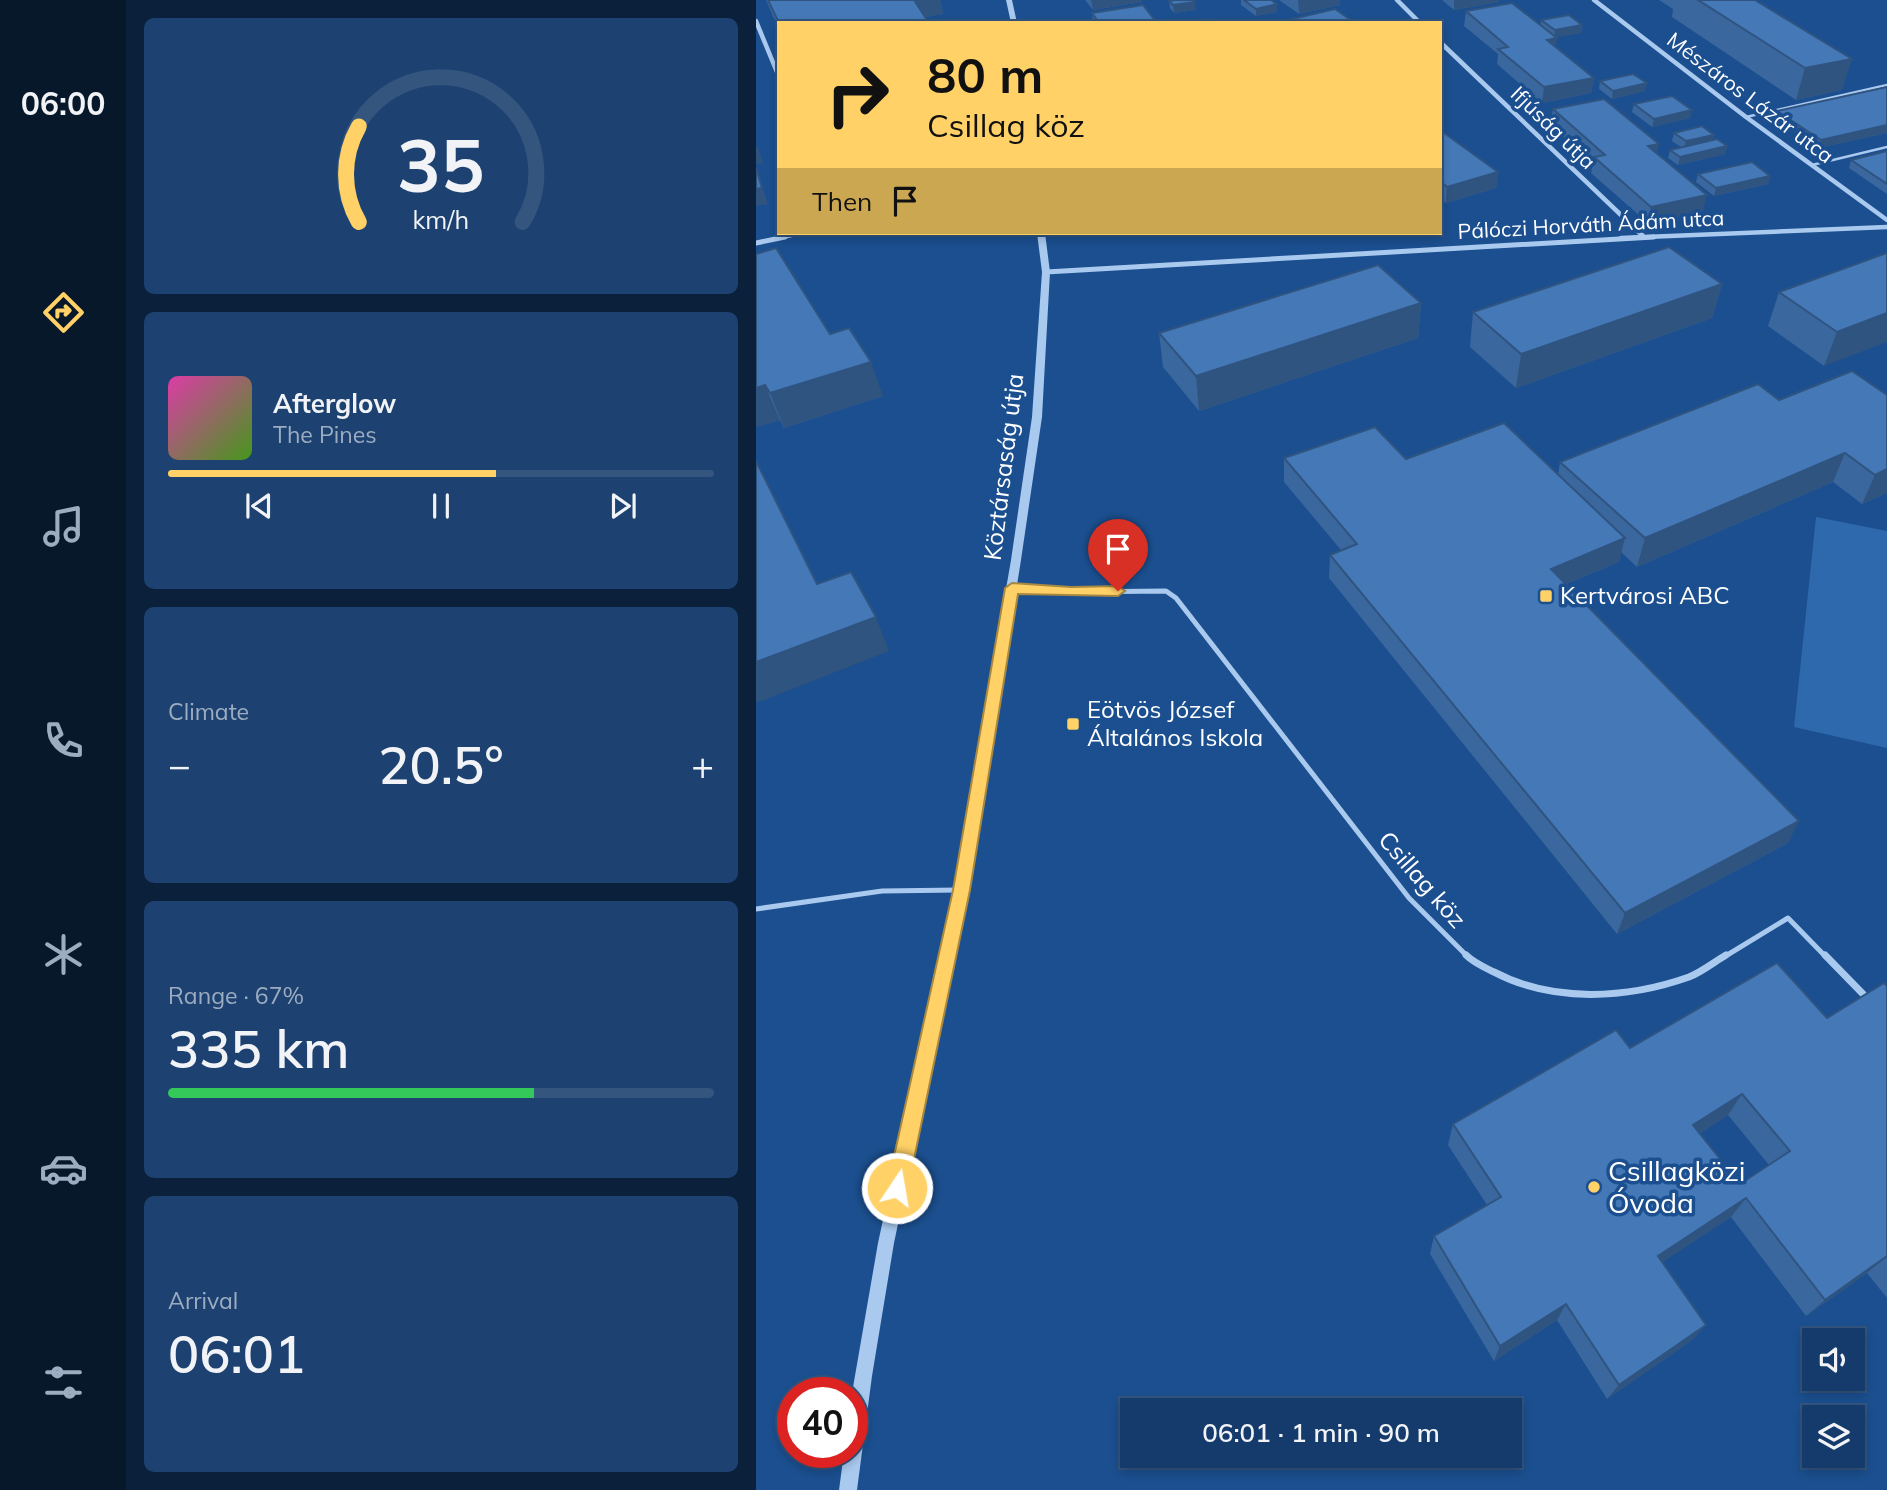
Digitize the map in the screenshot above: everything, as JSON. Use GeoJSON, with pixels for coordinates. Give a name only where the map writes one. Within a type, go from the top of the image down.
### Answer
{"type":"FeatureCollection","features":[{"type":"Feature","properties":{"kind":"street"},"geometry":{"type":"LineString","coordinates":[[1009,0],[1014,21]]}},
{"type":"Feature","properties":{"kind":"street"},"geometry":{"type":"LineString","coordinates":[[1396,0],[1418,21]]}},
{"type":"Feature","properties":{"kind":"street","name":"Mészáros Lázár utca"},"geometry":{"type":"LineString","coordinates":[[1594,0],[1746,117],[1887,220]]}},
{"type":"Feature","properties":{"kind":"street"},"geometry":{"type":"LineString","coordinates":[[756,21],[777,72]]}},
{"type":"Feature","properties":{"kind":"street","name":"Ifjúság útja"},"geometry":{"type":"LineString","coordinates":[[1442,44],[1644,237]]}},
{"type":"Feature","properties":{"kind":"street","name":"Pálóczi Horváth Ádám utca"},"geometry":{"type":"LineString","coordinates":[[1046,272],[1644,237],[1887,227]]}},
{"type":"Feature","properties":{"kind":"street"},"geometry":{"type":"LineString","coordinates":[[756,243],[792,235]]}},
{"type":"Feature","properties":{"kind":"street","name":"Köztársaság útja"},"geometry":{"type":"LineString","coordinates":[[848,1490],[863,1376],[886,1243],[961,890],[1012,588],[1037,417],[1046,272],[1041,235]]}},
{"type":"Feature","properties":{"kind":"lane"},"geometry":{"type":"LineString","coordinates":[[1746,117],[1887,85]]}},
{"type":"Feature","properties":{"kind":"lane"},"geometry":{"type":"LineString","coordinates":[[1812,165],[1887,147]]}},
{"type":"Feature","properties":{"kind":"lane","name":"Csillag köz"},"geometry":{"type":"LineString","coordinates":[[1012,588],[1071,592],[1166,590],[1176,598],[1409,898],[1472,961],[1513,982],[1592,995],[1645,990],[1692,976],[1788,918],[1863,994]]}},
{"type":"Feature","properties":{"kind":"lane"},"geometry":{"type":"LineString","coordinates":[[756,909],[882,891],[961,890]]}},
{"type":"Feature","properties":{"kind":"shaded area"},"geometry":{"type":"Polygon","coordinates":[[[1816,517],[1887,531],[1887,748],[1794,727],[1816,517]]]}},
{"type":"Feature","properties":{"kind":"building"},"geometry":{"type":"Polygon","coordinates":[[[768,0],[914,0],[928,21],[778,21],[768,0]]]}},
{"type":"Feature","properties":{"kind":"building"},"geometry":{"type":"Polygon","coordinates":[[[1244,0],[1271,0],[1277,4],[1256,9],[1244,0]]]}},
{"type":"Feature","properties":{"kind":"building"},"geometry":{"type":"Polygon","coordinates":[[[1698,0],[1755,0],[1852,59],[1805,68],[1698,0]]]}},
{"type":"Feature","properties":{"kind":"building"},"geometry":{"type":"Polygon","coordinates":[[[1169,1],[1195,2],[1173,5],[1169,1]]]}},
{"type":"Feature","properties":{"kind":"building"},"geometry":{"type":"Polygon","coordinates":[[[1512,3],[1557,38],[1547,40],[1594,78],[1544,87],[1498,49],[1508,47],[1466,11],[1512,3]]]}},
{"type":"Feature","properties":{"kind":"building"},"geometry":{"type":"Polygon","coordinates":[[[1143,5],[1155,21],[1098,21],[1092,13],[1143,5]]]}},
{"type":"Feature","properties":{"kind":"building"},"geometry":{"type":"Polygon","coordinates":[[[1335,9],[1352,21],[1294,21],[1292,19],[1335,9]]]}},
{"type":"Feature","properties":{"kind":"building"},"geometry":{"type":"Polygon","coordinates":[[[1569,15],[1582,25],[1555,30],[1541,20],[1569,15]]]}},
{"type":"Feature","properties":{"kind":"building"},"geometry":{"type":"Polygon","coordinates":[[[1633,74],[1647,83],[1613,91],[1600,81],[1633,74]]]}},
{"type":"Feature","properties":{"kind":"building"},"geometry":{"type":"Polygon","coordinates":[[[1887,87],[1887,125],[1821,140],[1777,111],[1887,87]]]}},
{"type":"Feature","properties":{"kind":"building"},"geometry":{"type":"Polygon","coordinates":[[[1672,96],[1692,110],[1654,119],[1634,104],[1672,96]]]}},
{"type":"Feature","properties":{"kind":"building"},"geometry":{"type":"Polygon","coordinates":[[[1604,99],[1659,144],[1648,146],[1707,195],[1651,207],[1594,157],[1605,155],[1553,109],[1604,99]]]}},
{"type":"Feature","properties":{"kind":"building"},"geometry":{"type":"Polygon","coordinates":[[[1702,126],[1714,135],[1686,141],[1674,133],[1702,126]]]}},
{"type":"Feature","properties":{"kind":"building"},"geometry":{"type":"Polygon","coordinates":[[[1442,131],[1498,172],[1447,187],[1442,183],[1442,131]]]}},
{"type":"Feature","properties":{"kind":"building"},"geometry":{"type":"Polygon","coordinates":[[[1717,139],[1727,146],[1680,157],[1670,150],[1717,139]]]}},
{"type":"Feature","properties":{"kind":"building"},"geometry":{"type":"Polygon","coordinates":[[[1887,151],[1887,184],[1851,160],[1887,151]]]}},
{"type":"Feature","properties":{"kind":"building"},"geometry":{"type":"Polygon","coordinates":[[[1752,162],[1770,176],[1716,188],[1698,174],[1752,162]]]}},
{"type":"Feature","properties":{"kind":"building"},"geometry":{"type":"Polygon","coordinates":[[[756,167],[762,188],[756,189],[756,167]]]}},
{"type":"Feature","properties":{"kind":"building"},"geometry":{"type":"Polygon","coordinates":[[[1669,247],[1722,284],[1521,354],[1473,312],[1669,247]]]}},
{"type":"Feature","properties":{"kind":"building"},"geometry":{"type":"Polygon","coordinates":[[[776,248],[830,334],[849,328],[871,362],[770,393],[765,385],[756,388],[756,254],[776,248]]]}},
{"type":"Feature","properties":{"kind":"building"},"geometry":{"type":"Polygon","coordinates":[[[1887,253],[1887,313],[1837,332],[1779,292],[1887,253]]]}},
{"type":"Feature","properties":{"kind":"building"},"geometry":{"type":"Polygon","coordinates":[[[1378,265],[1421,303],[1196,376],[1159,333],[1378,265]]]}},
{"type":"Feature","properties":{"kind":"building"},"geometry":{"type":"Polygon","coordinates":[[[1852,371],[1887,395],[1887,469],[1875,475],[1845,453],[1645,538],[1560,462],[1758,384],[1779,400],[1852,371]]]}},
{"type":"Feature","properties":{"kind":"building"},"geometry":{"type":"Polygon","coordinates":[[[1504,423],[1625,538],[1551,569],[1799,821],[1625,913],[1330,555],[1357,544],[1284,458],[1375,427],[1406,459],[1504,423]]]}},
{"type":"Feature","properties":{"kind":"building"},"geometry":{"type":"Polygon","coordinates":[[[756,461],[817,584],[851,572],[876,617],[756,662],[756,461]]]}},
{"type":"Feature","properties":{"kind":"building","name":"Csillagközi Óvoda"},"geometry":{"type":"Polygon","coordinates":[[[1777,963],[1827,1018],[1884,983],[1887,986],[1887,1256],[1825,1300],[1746,1198],[1658,1256],[1706,1325],[1619,1385],[1566,1304],[1500,1346],[1434,1236],[1501,1197],[1453,1124],[1616,1030],[1630,1048],[1777,963]],[[1742,1094],[1693,1125],[1740,1184],[1790,1151],[1742,1094]]]}},
{"type":"Feature","properties":{"kind":"place","name":"Kertvárosi ABC"},"geometry":{"type":"Point","coordinates":[1546,596]}},
{"type":"Feature","properties":{"kind":"place","name":"Eötvös József Általános Iskola"},"geometry":{"type":"Point","coordinates":[1073,724]}},
{"type":"Feature","properties":{"kind":"place","name":"Csillagközi Óvoda"},"geometry":{"type":"Point","coordinates":[1594,1187]}},
{"type":"Feature","properties":{"kind":"route"},"geometry":{"type":"LineString","coordinates":[[897,1188],[961,890],[1012,588],[1071,592],[1118,591]]}}]}
